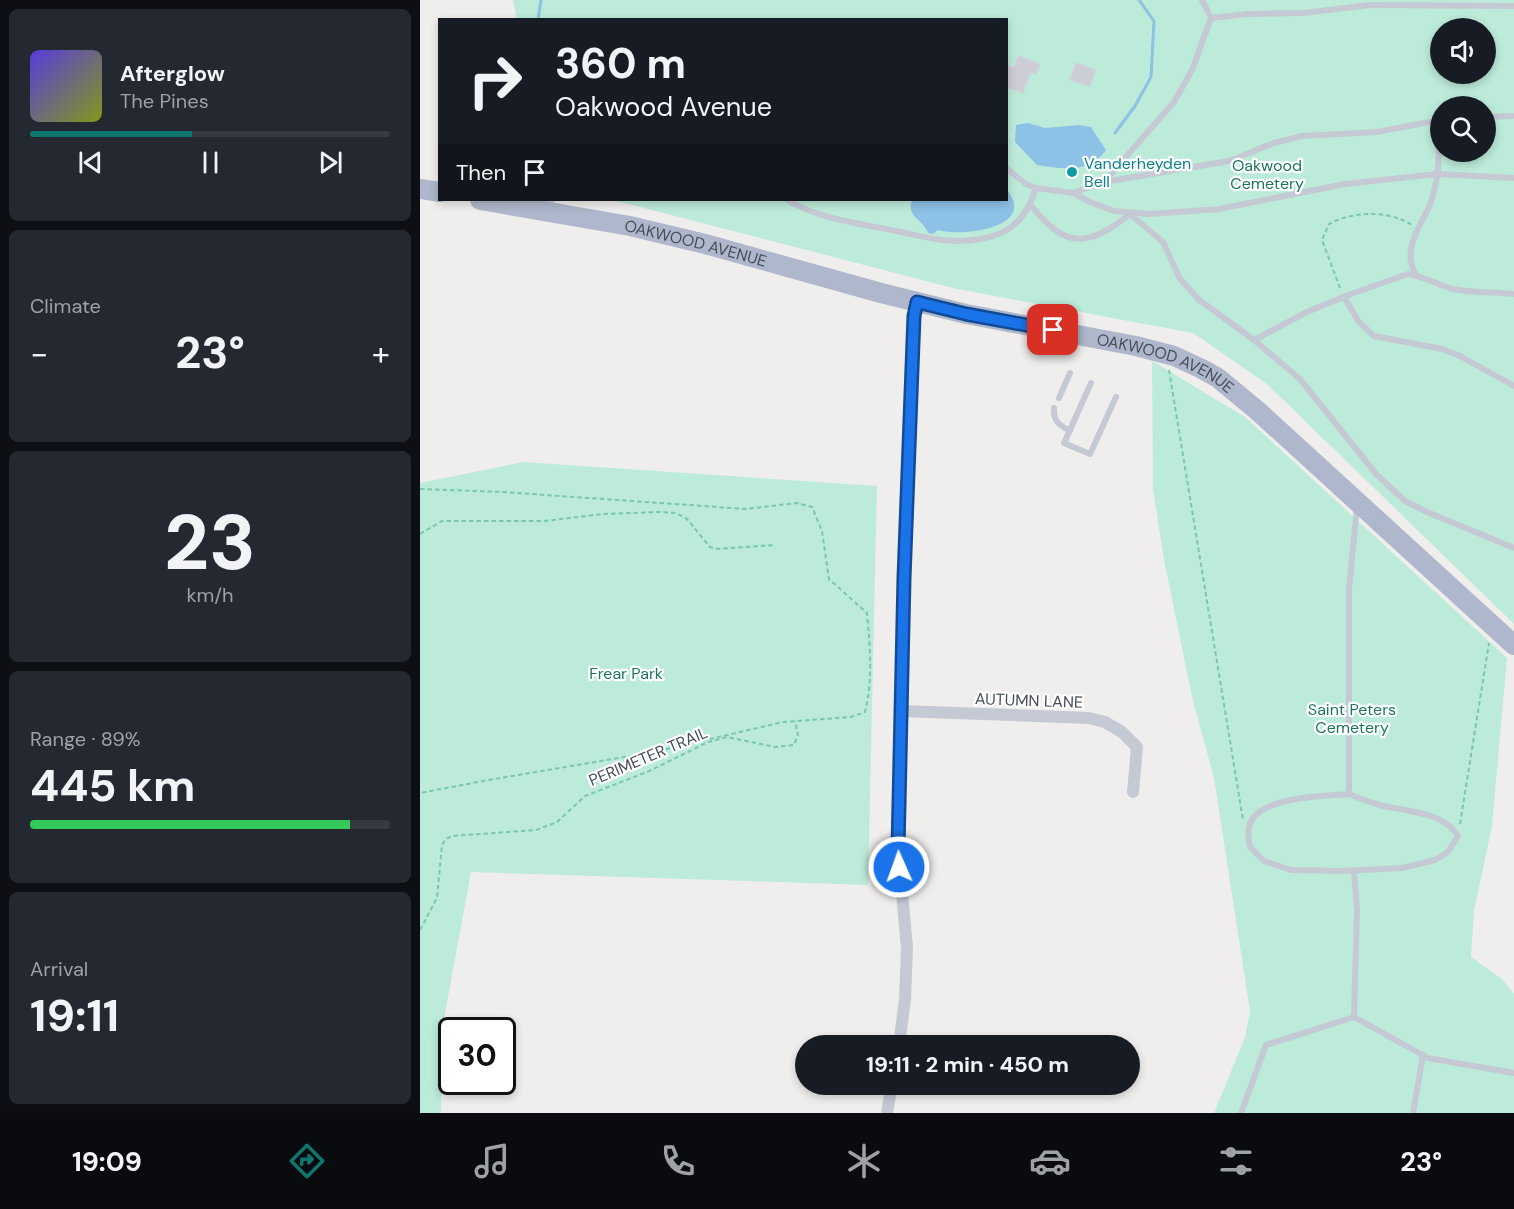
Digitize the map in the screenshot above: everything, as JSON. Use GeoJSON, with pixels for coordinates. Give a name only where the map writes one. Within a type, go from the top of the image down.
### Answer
{"type":"FeatureCollection","features":[{"type":"Feature","properties":{"kind":"main road"},"geometry":{"type":"LineString","coordinates":[[420,189],[438,192]]}},
{"type":"Feature","properties":{"kind":"main road","name":"OAKWOOD AVENUE"},"geometry":{"type":"LineString","coordinates":[[486,201],[630,226],[966,314],[1136,346],[1187,361],[1218,378],[1259,412],[1514,645]]}},
{"type":"Feature","properties":{"kind":"street"},"geometry":{"type":"LineString","coordinates":[[900,1035],[905,999],[907,948],[898,849],[904,578],[914,316],[917,302]]}},
{"type":"Feature","properties":{"kind":"street","name":"AUTUMN LANE"},"geometry":{"type":"LineString","coordinates":[[902,711],[1064,716],[1105,722],[1122,732],[1137,747],[1133,792]]}},
{"type":"Feature","properties":{"kind":"street"},"geometry":{"type":"LineString","coordinates":[[887,1113],[890,1095]]}},
{"type":"Feature","properties":{"kind":"lane"},"geometry":{"type":"LineString","coordinates":[[1104,182],[1174,102],[1192,70],[1211,18],[1203,0]]}},
{"type":"Feature","properties":{"kind":"lane"},"geometry":{"type":"LineString","coordinates":[[1211,18],[1248,14],[1304,13],[1370,5],[1514,6]]}},
{"type":"Feature","properties":{"kind":"lane"},"geometry":{"type":"LineString","coordinates":[[1496,117],[1514,116]]}},
{"type":"Feature","properties":{"kind":"lane"},"geometry":{"type":"LineString","coordinates":[[1073,193],[1104,182],[1229,161],[1274,143],[1302,136],[1377,132],[1430,122]]}},
{"type":"Feature","properties":{"kind":"lane"},"geometry":{"type":"LineString","coordinates":[[1416,275],[1412,268],[1410,254],[1417,228],[1430,204],[1437,162]]}},
{"type":"Feature","properties":{"kind":"lane"},"geometry":{"type":"LineString","coordinates":[[1008,170],[1026,184],[1036,188],[1073,193],[1114,212],[1130,214],[1219,209],[1346,184],[1437,174],[1514,178]]}},
{"type":"Feature","properties":{"kind":"lane"},"geometry":{"type":"LineString","coordinates":[[789,201],[802,208],[859,224],[955,241],[984,238],[1003,232],[1026,213],[1036,188]]}},
{"type":"Feature","properties":{"kind":"lane"},"geometry":{"type":"LineString","coordinates":[[521,207],[548,201]]}},
{"type":"Feature","properties":{"kind":"lane"},"geometry":{"type":"LineString","coordinates":[[1030,204],[1044,222],[1057,233],[1074,239],[1090,238],[1102,233],[1130,214]]}},
{"type":"Feature","properties":{"kind":"lane"},"geometry":{"type":"LineString","coordinates":[[1130,214],[1163,242],[1180,279],[1198,299],[1254,340],[1300,379],[1377,475],[1405,501],[1514,548]]}},
{"type":"Feature","properties":{"kind":"lane"},"geometry":{"type":"LineString","coordinates":[[1254,340],[1307,312],[1408,274],[1457,290],[1514,294]]}},
{"type":"Feature","properties":{"kind":"lane"},"geometry":{"type":"LineString","coordinates":[[1344,297],[1359,322],[1374,336],[1442,349],[1460,356],[1514,386]]}},
{"type":"Feature","properties":{"kind":"lane"},"geometry":{"type":"LineString","coordinates":[[1059,398],[1070,373]]}},
{"type":"Feature","properties":{"kind":"lane"},"geometry":{"type":"LineString","coordinates":[[1091,383],[1064,443],[1090,454],[1116,397]]}},
{"type":"Feature","properties":{"kind":"lane"},"geometry":{"type":"LineString","coordinates":[[1054,408],[1053,416],[1058,425],[1070,431]]}},
{"type":"Feature","properties":{"kind":"lane"},"geometry":{"type":"LineString","coordinates":[[1348,794],[1349,589],[1357,503]]}},
{"type":"Feature","properties":{"kind":"lane"},"geometry":{"type":"LineString","coordinates":[[1348,794],[1379,805],[1432,817],[1452,827],[1458,836],[1448,852],[1436,860],[1402,868],[1291,870],[1264,861],[1250,846],[1249,827],[1258,812],[1285,801],[1348,794]]}},
{"type":"Feature","properties":{"kind":"lane"},"geometry":{"type":"LineString","coordinates":[[1354,870],[1357,910],[1354,1017]]}},
{"type":"Feature","properties":{"kind":"lane"},"geometry":{"type":"LineString","coordinates":[[1240,1113],[1266,1045],[1354,1017],[1428,1058],[1514,1073]]}},
{"type":"Feature","properties":{"kind":"lane"},"geometry":{"type":"LineString","coordinates":[[1413,1113],[1423,1055]]}},
{"type":"Feature","properties":{"kind":"path"},"geometry":{"type":"LineString","coordinates":[[1344,297],[1322,240],[1329,224],[1341,217],[1377,214],[1404,220],[1417,228]]}},
{"type":"Feature","properties":{"kind":"path"},"geometry":{"type":"LineString","coordinates":[[1166,354],[1244,827],[1249,827]]}},
{"type":"Feature","properties":{"kind":"path"},"geometry":{"type":"LineString","coordinates":[[420,489],[503,492],[746,510],[797,503],[812,507],[822,531],[829,579],[867,613],[872,659],[870,693],[865,712],[851,717],[795,721],[756,727],[654,752],[420,793]]}},
{"type":"Feature","properties":{"kind":"path"},"geometry":{"type":"LineString","coordinates":[[420,534],[442,521],[544,521],[602,514],[659,512],[676,513],[687,519],[710,547],[715,549],[775,545]]}},
{"type":"Feature","properties":{"kind":"path"},"geometry":{"type":"LineString","coordinates":[[1458,836],[1492,626]]}},
{"type":"Feature","properties":{"kind":"path","name":"PERIMETER TRAIL"},"geometry":{"type":"LineString","coordinates":[[420,930],[437,898],[440,854],[446,839],[461,835],[536,830],[557,822],[585,796],[727,737],[775,747],[794,745],[798,735],[795,721]]}},
{"type":"Feature","properties":{"kind":"green space","name":"Oakwood Cemetery"},"geometry":{"type":"Polygon","coordinates":[[[513,0],[1514,0],[1514,624],[1267,384],[1193,333],[957,289],[617,201],[1008,201],[1008,18],[517,18],[513,0]]]}},
{"type":"Feature","properties":{"kind":"green space","name":"Saint Peters Cemetery"},"geometry":{"type":"Polygon","coordinates":[[[1152,361],[1245,417],[1507,658],[1492,826],[1474,911],[1471,957],[1502,979],[1514,994],[1514,1113],[1214,1113],[1245,1037],[1250,1011],[1214,778],[1192,697],[1164,560],[1153,489],[1152,361]]]}},
{"type":"Feature","properties":{"kind":"green space","name":"Frear Park"},"geometry":{"type":"Polygon","coordinates":[[[523,462],[877,486],[868,885],[471,872],[444,1017],[438,1017],[438,1095],[441,1095],[441,1113],[420,1113],[420,483],[523,462]]]}},
{"type":"Feature","properties":{"kind":"water"},"geometry":{"type":"Polygon","coordinates":[[[1028,123],[1045,128],[1079,125],[1091,127],[1106,150],[1092,163],[1075,168],[1037,165],[1015,142],[1016,125],[1028,123]]]}},
{"type":"Feature","properties":{"kind":"water"},"geometry":{"type":"Polygon","coordinates":[[[1008,192],[1014,203],[1013,213],[1005,221],[993,227],[963,232],[938,230],[933,234],[928,233],[913,214],[912,201],[1008,201],[1008,192]]]}},
{"type":"Feature","properties":{"kind":"building"},"geometry":{"type":"Polygon","coordinates":[[[1019,56],[1040,64],[1036,74],[1030,72],[1023,93],[1008,88],[1008,66],[1014,68],[1019,56]]]}},
{"type":"Feature","properties":{"kind":"building"},"geometry":{"type":"Polygon","coordinates":[[[1076,63],[1095,70],[1090,86],[1070,80],[1076,63]]]}},
{"type":"Feature","properties":{"kind":"waterway"},"geometry":{"type":"LineString","coordinates":[[538,18],[541,0]]}},
{"type":"Feature","properties":{"kind":"waterway"},"geometry":{"type":"LineString","coordinates":[[1115,133],[1135,106],[1151,77],[1154,21],[1139,0]]}},
{"type":"Feature","properties":{"kind":"place","name":"Vanderheyden Bell"},"geometry":{"type":"Point","coordinates":[1072,172]}},
{"type":"Feature","properties":{"kind":"route"},"geometry":{"type":"LineString","coordinates":[[899,867],[904,578],[914,316],[917,302],[966,314],[1053,330]]}}]}
